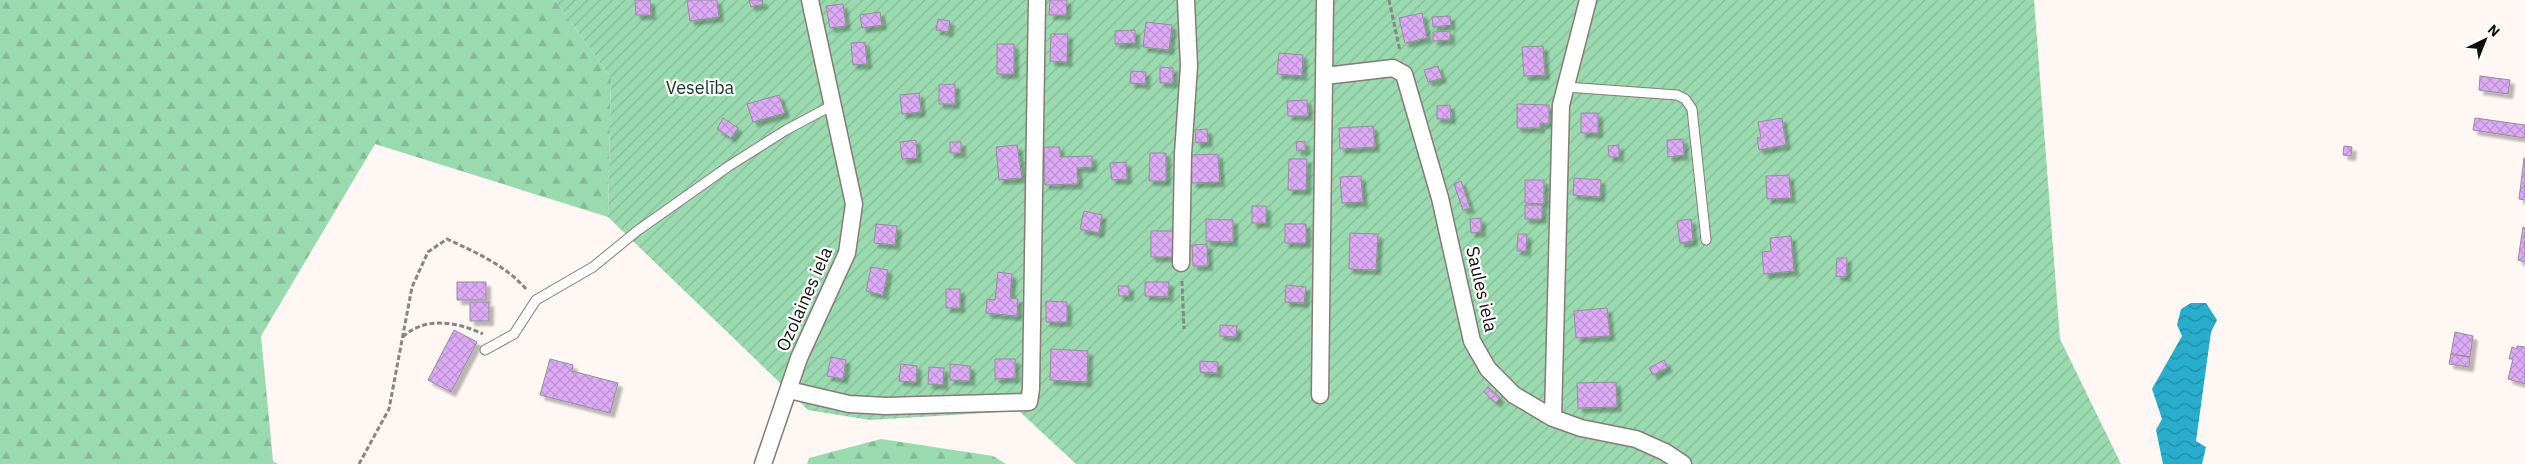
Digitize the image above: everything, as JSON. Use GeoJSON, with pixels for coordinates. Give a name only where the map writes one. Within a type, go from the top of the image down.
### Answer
{"type":"FeatureCollection","features":[{"type":"Feature","properties":{"kind":"street","name":"Ozolaines iela"},"geometry":{"type":"LineString","coordinates":[[763,464],[799,358],[847,253],[854,204],[831,106],[810,0]]}},
{"type":"Feature","properties":{"kind":"street"},"geometry":{"type":"LineString","coordinates":[[789,390],[849,404],[886,406],[1029,402],[1032,389],[1037,0]]}},
{"type":"Feature","properties":{"kind":"street"},"geometry":{"type":"LineString","coordinates":[[1181,263],[1183,154],[1189,66],[1186,0]]}},
{"type":"Feature","properties":{"kind":"street"},"geometry":{"type":"LineString","coordinates":[[1320,394],[1325,0]]}},
{"type":"Feature","properties":{"kind":"street"},"geometry":{"type":"LineString","coordinates":[[1553,418],[1561,105],[1588,0]]}},
{"type":"Feature","properties":{"kind":"street"},"geometry":{"type":"LineString","coordinates":[[1325,76],[1393,68],[1404,74]]}},
{"type":"Feature","properties":{"kind":"street","name":"Saules iela"},"geometry":{"type":"LineString","coordinates":[[1404,74],[1440,198],[1472,341],[1488,369],[1514,395],[1553,418],[1581,428],[1636,439],[1665,452],[1683,464]]}},
{"type":"Feature","properties":{"kind":"lane"},"geometry":{"type":"LineString","coordinates":[[1566,88],[1677,95],[1685,99],[1692,109],[1706,240]]}},
{"type":"Feature","properties":{"kind":"lane"},"geometry":{"type":"LineString","coordinates":[[485,350],[514,334],[536,300],[593,267],[637,231],[729,166],[786,130],[831,106]]}},
{"type":"Feature","properties":{"kind":"path"},"geometry":{"type":"LineString","coordinates":[[1389,0],[1404,74]]}},
{"type":"Feature","properties":{"kind":"path"},"geometry":{"type":"LineString","coordinates":[[359,464],[389,409],[412,287],[428,252],[446,240],[489,258],[517,278],[536,300]]}},
{"type":"Feature","properties":{"kind":"path"},"geometry":{"type":"LineString","coordinates":[[1181,263],[1184,329]]}},
{"type":"Feature","properties":{"kind":"path"},"geometry":{"type":"LineString","coordinates":[[403,337],[413,327],[436,322],[471,329],[499,342]]}},
{"type":"Feature","properties":{"kind":"green space"},"geometry":{"type":"Polygon","coordinates":[[[0,0],[555,0],[611,78],[608,217],[375,144],[261,336],[273,461],[278,464],[0,464],[0,0]]]}},
{"type":"Feature","properties":{"kind":"green space","name":"Veselība"},"geometry":{"type":"Polygon","coordinates":[[[555,0],[2034,0],[2060,339],[2121,464],[1076,464],[1019,411],[870,420],[808,410],[608,217],[611,78],[555,0]]]}},
{"type":"Feature","properties":{"kind":"green space"},"geometry":{"type":"Polygon","coordinates":[[[881,439],[993,456],[1006,464],[807,464],[809,458],[881,439]]]}},
{"type":"Feature","properties":{"kind":"water"},"geometry":{"type":"Polygon","coordinates":[[[2191,303],[2206,303],[2217,320],[2211,332],[2196,441],[2206,447],[2202,464],[2163,464],[2156,430],[2162,419],[2152,389],[2182,336],[2177,325],[2181,309],[2191,303]]]}},
{"type":"Feature","properties":{"kind":"building"},"geometry":{"type":"Polygon","coordinates":[[[635,0],[650,0],[651,15],[636,15],[635,0]]]}},
{"type":"Feature","properties":{"kind":"building"},"geometry":{"type":"Polygon","coordinates":[[[687,0],[717,0],[719,17],[690,21],[687,0]]]}},
{"type":"Feature","properties":{"kind":"building"},"geometry":{"type":"Polygon","coordinates":[[[749,0],[762,0],[763,4],[751,7],[749,0]]]}},
{"type":"Feature","properties":{"kind":"building"},"geometry":{"type":"Polygon","coordinates":[[[1050,0],[1067,0],[1066,15],[1049,15],[1050,0]]]}},
{"type":"Feature","properties":{"kind":"building"},"geometry":{"type":"Polygon","coordinates":[[[843,4],[846,26],[830,28],[826,6],[843,4]]]}},
{"type":"Feature","properties":{"kind":"building"},"geometry":{"type":"Polygon","coordinates":[[[880,12],[882,25],[862,28],[860,15],[880,12]]]}},
{"type":"Feature","properties":{"kind":"building"},"geometry":{"type":"Polygon","coordinates":[[[1422,13],[1427,38],[1405,43],[1399,18],[1422,13]]]}},
{"type":"Feature","properties":{"kind":"building"},"geometry":{"type":"Polygon","coordinates":[[[1450,16],[1451,25],[1433,27],[1432,17],[1450,16]]]}},
{"type":"Feature","properties":{"kind":"building"},"geometry":{"type":"Polygon","coordinates":[[[938,19],[950,21],[948,32],[936,30],[938,19]]]}},
{"type":"Feature","properties":{"kind":"building"},"geometry":{"type":"Polygon","coordinates":[[[1146,22],[1172,25],[1169,50],[1143,47],[1146,22]]]}},
{"type":"Feature","properties":{"kind":"building"},"geometry":{"type":"Polygon","coordinates":[[[1135,30],[1135,43],[1115,44],[1115,31],[1135,30]]]}},
{"type":"Feature","properties":{"kind":"building"},"geometry":{"type":"Polygon","coordinates":[[[1450,31],[1450,40],[1433,41],[1433,32],[1450,31]]]}},
{"type":"Feature","properties":{"kind":"building"},"geometry":{"type":"Polygon","coordinates":[[[1051,34],[1068,34],[1067,62],[1050,61],[1051,34]]]}},
{"type":"Feature","properties":{"kind":"building"},"geometry":{"type":"Polygon","coordinates":[[[865,42],[867,64],[853,65],[851,43],[865,42]]]}},
{"type":"Feature","properties":{"kind":"building"},"geometry":{"type":"Polygon","coordinates":[[[997,44],[1014,44],[1014,74],[997,74],[997,44]]]}},
{"type":"Feature","properties":{"kind":"building"},"geometry":{"type":"Polygon","coordinates":[[[1543,46],[1545,75],[1524,76],[1522,47],[1543,46]]]}},
{"type":"Feature","properties":{"kind":"building"},"geometry":{"type":"Polygon","coordinates":[[[1279,53],[1303,55],[1302,76],[1277,74],[1279,53]]]}},
{"type":"Feature","properties":{"kind":"building"},"geometry":{"type":"Polygon","coordinates":[[[1438,66],[1442,78],[1428,82],[1424,70],[1438,66]]]}},
{"type":"Feature","properties":{"kind":"building"},"geometry":{"type":"Polygon","coordinates":[[[1160,67],[1173,68],[1173,83],[1160,83],[1160,67]]]}},
{"type":"Feature","properties":{"kind":"building"},"geometry":{"type":"Polygon","coordinates":[[[1131,71],[1146,72],[1145,84],[1130,83],[1131,71]]]}},
{"type":"Feature","properties":{"kind":"building"},"geometry":{"type":"Polygon","coordinates":[[[2480,76],[2510,80],[2508,94],[2479,90],[2480,76]]]}},
{"type":"Feature","properties":{"kind":"building"},"geometry":{"type":"Polygon","coordinates":[[[955,84],[955,104],[939,104],[939,85],[955,84]]]}},
{"type":"Feature","properties":{"kind":"building"},"geometry":{"type":"Polygon","coordinates":[[[919,93],[921,112],[902,114],[900,95],[919,93]]]}},
{"type":"Feature","properties":{"kind":"building"},"geometry":{"type":"Polygon","coordinates":[[[779,95],[785,113],[753,122],[747,104],[779,95]]]}},
{"type":"Feature","properties":{"kind":"building"},"geometry":{"type":"Polygon","coordinates":[[[1307,100],[1308,116],[1288,116],[1287,101],[1307,100]]]}},
{"type":"Feature","properties":{"kind":"building"},"geometry":{"type":"Polygon","coordinates":[[[1517,104],[1549,105],[1549,124],[1540,123],[1540,128],[1517,128],[1517,104]]]}},
{"type":"Feature","properties":{"kind":"building"},"geometry":{"type":"Polygon","coordinates":[[[1450,105],[1451,119],[1437,119],[1437,106],[1450,105]]]}},
{"type":"Feature","properties":{"kind":"building"},"geometry":{"type":"Polygon","coordinates":[[[1581,113],[1598,113],[1598,133],[1581,133],[1581,113]]]}},
{"type":"Feature","properties":{"kind":"building"},"geometry":{"type":"Polygon","coordinates":[[[723,118],[738,128],[731,138],[717,129],[723,118]]]}},
{"type":"Feature","properties":{"kind":"building"},"geometry":{"type":"Polygon","coordinates":[[[1782,118],[1786,145],[1759,150],[1757,138],[1761,138],[1758,122],[1782,118]]]}},
{"type":"Feature","properties":{"kind":"building"},"geometry":{"type":"Polygon","coordinates":[[[2475,118],[2525,125],[2525,138],[2473,130],[2475,118]]]}},
{"type":"Feature","properties":{"kind":"building"},"geometry":{"type":"Polygon","coordinates":[[[1373,126],[1375,147],[1340,149],[1339,128],[1373,126]]]}},
{"type":"Feature","properties":{"kind":"building"},"geometry":{"type":"Polygon","coordinates":[[[1207,129],[1208,142],[1196,143],[1195,130],[1207,129]]]}},
{"type":"Feature","properties":{"kind":"building"},"geometry":{"type":"Polygon","coordinates":[[[1683,139],[1684,155],[1668,157],[1667,140],[1683,139]]]}},
{"type":"Feature","properties":{"kind":"building"},"geometry":{"type":"Polygon","coordinates":[[[916,140],[917,158],[902,159],[900,142],[916,140]]]}},
{"type":"Feature","properties":{"kind":"building"},"geometry":{"type":"Polygon","coordinates":[[[1305,141],[1305,150],[1297,151],[1296,142],[1305,141]]]}},
{"type":"Feature","properties":{"kind":"building"},"geometry":{"type":"Polygon","coordinates":[[[950,142],[961,142],[961,153],[950,153],[950,142]]]}},
{"type":"Feature","properties":{"kind":"building"},"geometry":{"type":"Polygon","coordinates":[[[1017,145],[1022,178],[999,180],[996,147],[1017,145]]]}},
{"type":"Feature","properties":{"kind":"building"},"geometry":{"type":"Polygon","coordinates":[[[1619,145],[1619,157],[1609,157],[1608,146],[1619,145]]]}},
{"type":"Feature","properties":{"kind":"building"},"geometry":{"type":"Polygon","coordinates":[[[2344,146],[2352,147],[2351,156],[2343,155],[2344,146]]]}},
{"type":"Feature","properties":{"kind":"building"},"geometry":{"type":"Polygon","coordinates":[[[1044,147],[1060,147],[1060,157],[1092,156],[1092,167],[1077,168],[1078,184],[1045,185],[1044,147]]]}},
{"type":"Feature","properties":{"kind":"building"},"geometry":{"type":"Polygon","coordinates":[[[1150,153],[1166,153],[1166,181],[1149,181],[1150,153]]]}},
{"type":"Feature","properties":{"kind":"building"},"geometry":{"type":"Polygon","coordinates":[[[1218,154],[1220,182],[1192,183],[1191,155],[1218,154]]]}},
{"type":"Feature","properties":{"kind":"building"},"geometry":{"type":"Polygon","coordinates":[[[2525,158],[2525,200],[2519,199],[2525,158]]]}},
{"type":"Feature","properties":{"kind":"building"},"geometry":{"type":"Polygon","coordinates":[[[1289,159],[1307,159],[1306,190],[1288,190],[1289,159]]]}},
{"type":"Feature","properties":{"kind":"building"},"geometry":{"type":"Polygon","coordinates":[[[1126,162],[1127,179],[1112,180],[1110,163],[1126,162]]]}},
{"type":"Feature","properties":{"kind":"building"},"geometry":{"type":"Polygon","coordinates":[[[1789,175],[1791,198],[1767,199],[1766,176],[1789,175]]]}},
{"type":"Feature","properties":{"kind":"building"},"geometry":{"type":"Polygon","coordinates":[[[1361,176],[1363,202],[1342,203],[1340,177],[1361,176]]]}},
{"type":"Feature","properties":{"kind":"building"},"geometry":{"type":"Polygon","coordinates":[[[1574,178],[1601,180],[1600,197],[1573,195],[1574,178]]]}},
{"type":"Feature","properties":{"kind":"building"},"geometry":{"type":"Polygon","coordinates":[[[1525,180],[1544,180],[1544,204],[1525,203],[1525,180]]]}},
{"type":"Feature","properties":{"kind":"building"},"geometry":{"type":"Polygon","coordinates":[[[1461,181],[1470,208],[1463,210],[1454,184],[1461,181]]]}},
{"type":"Feature","properties":{"kind":"building"},"geometry":{"type":"Polygon","coordinates":[[[1525,205],[1542,205],[1542,219],[1525,219],[1525,205]]]}},
{"type":"Feature","properties":{"kind":"building"},"geometry":{"type":"Polygon","coordinates":[[[1252,206],[1266,206],[1266,223],[1252,223],[1252,206]]]}},
{"type":"Feature","properties":{"kind":"building"},"geometry":{"type":"Polygon","coordinates":[[[1084,211],[1102,215],[1099,233],[1080,229],[1084,211]]]}},
{"type":"Feature","properties":{"kind":"building"},"geometry":{"type":"Polygon","coordinates":[[[1481,218],[1481,232],[1471,233],[1470,219],[1481,218]]]}},
{"type":"Feature","properties":{"kind":"building"},"geometry":{"type":"Polygon","coordinates":[[[1206,219],[1233,220],[1233,242],[1206,241],[1206,219]]]}},
{"type":"Feature","properties":{"kind":"building"},"geometry":{"type":"Polygon","coordinates":[[[1691,219],[1693,241],[1680,243],[1677,221],[1691,219]]]}},
{"type":"Feature","properties":{"kind":"building"},"geometry":{"type":"Polygon","coordinates":[[[876,224],[897,226],[895,245],[874,243],[876,224]]]}},
{"type":"Feature","properties":{"kind":"building"},"geometry":{"type":"Polygon","coordinates":[[[1285,224],[1306,224],[1306,243],[1285,243],[1285,224]]]}},
{"type":"Feature","properties":{"kind":"building"},"geometry":{"type":"Polygon","coordinates":[[[2523,227],[2525,228],[2525,262],[2518,260],[2523,227]]]}},
{"type":"Feature","properties":{"kind":"building"},"geometry":{"type":"Polygon","coordinates":[[[1151,231],[1173,231],[1172,257],[1151,257],[1151,231]]]}},
{"type":"Feature","properties":{"kind":"building"},"geometry":{"type":"Polygon","coordinates":[[[1350,233],[1378,234],[1376,270],[1349,269],[1350,233]]]}},
{"type":"Feature","properties":{"kind":"building"},"geometry":{"type":"Polygon","coordinates":[[[1518,234],[1527,234],[1526,251],[1517,251],[1518,234]]]}},
{"type":"Feature","properties":{"kind":"building"},"geometry":{"type":"Polygon","coordinates":[[[1791,236],[1794,271],[1764,274],[1762,252],[1771,251],[1770,238],[1791,236]]]}},
{"type":"Feature","properties":{"kind":"building"},"geometry":{"type":"Polygon","coordinates":[[[1207,244],[1208,266],[1193,266],[1192,245],[1207,244]]]}},
{"type":"Feature","properties":{"kind":"building"},"geometry":{"type":"Polygon","coordinates":[[[1837,258],[1847,258],[1846,277],[1836,276],[1837,258]]]}},
{"type":"Feature","properties":{"kind":"building"},"geometry":{"type":"Polygon","coordinates":[[[871,267],[888,270],[883,295],[866,291],[871,267]]]}},
{"type":"Feature","properties":{"kind":"building"},"geometry":{"type":"Polygon","coordinates":[[[998,272],[1012,274],[1010,298],[1018,299],[1017,316],[986,313],[987,299],[995,300],[998,272]]]}},
{"type":"Feature","properties":{"kind":"building"},"geometry":{"type":"Polygon","coordinates":[[[457,282],[486,282],[486,300],[457,300],[457,282]]]}},
{"type":"Feature","properties":{"kind":"building"},"geometry":{"type":"Polygon","coordinates":[[[1145,282],[1169,282],[1168,297],[1145,296],[1145,282]]]}},
{"type":"Feature","properties":{"kind":"building"},"geometry":{"type":"Polygon","coordinates":[[[1286,285],[1306,287],[1304,303],[1285,302],[1286,285]]]}},
{"type":"Feature","properties":{"kind":"building"},"geometry":{"type":"Polygon","coordinates":[[[1118,286],[1129,286],[1129,296],[1119,296],[1118,286]]]}},
{"type":"Feature","properties":{"kind":"building"},"geometry":{"type":"Polygon","coordinates":[[[946,289],[960,289],[960,308],[946,308],[946,289]]]}},
{"type":"Feature","properties":{"kind":"building"},"geometry":{"type":"Polygon","coordinates":[[[1046,301],[1067,302],[1067,322],[1046,322],[1046,301]]]}},
{"type":"Feature","properties":{"kind":"building"},"geometry":{"type":"Polygon","coordinates":[[[470,302],[489,302],[489,321],[470,321],[470,302]]]}},
{"type":"Feature","properties":{"kind":"building"},"geometry":{"type":"Polygon","coordinates":[[[1607,308],[1610,336],[1576,338],[1574,311],[1607,308]]]}},
{"type":"Feature","properties":{"kind":"building"},"geometry":{"type":"Polygon","coordinates":[[[1220,325],[1237,326],[1236,337],[1220,336],[1220,325]]]}},
{"type":"Feature","properties":{"kind":"building"},"geometry":{"type":"Polygon","coordinates":[[[454,330],[477,342],[451,392],[428,380],[454,330]]]}},
{"type":"Feature","properties":{"kind":"building"},"geometry":{"type":"Polygon","coordinates":[[[2455,332],[2473,336],[2470,357],[2451,354],[2455,332]]]}},
{"type":"Feature","properties":{"kind":"building"},"geometry":{"type":"Polygon","coordinates":[[[2517,346],[2525,347],[2525,384],[2508,379],[2513,359],[2509,359],[2512,347],[2517,349],[2517,346]]]}},
{"type":"Feature","properties":{"kind":"building"},"geometry":{"type":"Polygon","coordinates":[[[1051,349],[1088,351],[1087,382],[1050,380],[1051,349]]]}},
{"type":"Feature","properties":{"kind":"building"},"geometry":{"type":"Polygon","coordinates":[[[2451,354],[2470,357],[2469,367],[2449,364],[2451,354]]]}},
{"type":"Feature","properties":{"kind":"building"},"geometry":{"type":"Polygon","coordinates":[[[831,357],[846,360],[843,379],[827,376],[831,357]]]}},
{"type":"Feature","properties":{"kind":"building"},"geometry":{"type":"Polygon","coordinates":[[[550,359],[573,365],[572,371],[618,383],[610,413],[540,395],[550,359]]]}},
{"type":"Feature","properties":{"kind":"building"},"geometry":{"type":"Polygon","coordinates":[[[995,359],[1015,359],[1015,378],[995,379],[995,359]]]}},
{"type":"Feature","properties":{"kind":"building"},"geometry":{"type":"Polygon","coordinates":[[[1664,360],[1668,367],[1653,375],[1649,368],[1664,360]]]}},
{"type":"Feature","properties":{"kind":"building"},"geometry":{"type":"Polygon","coordinates":[[[1200,361],[1218,362],[1217,373],[1200,372],[1200,361]]]}},
{"type":"Feature","properties":{"kind":"building"},"geometry":{"type":"Polygon","coordinates":[[[901,364],[917,366],[916,382],[899,381],[901,364]]]}},
{"type":"Feature","properties":{"kind":"building"},"geometry":{"type":"Polygon","coordinates":[[[950,364],[970,366],[970,381],[950,380],[950,364]]]}},
{"type":"Feature","properties":{"kind":"building"},"geometry":{"type":"Polygon","coordinates":[[[929,367],[944,368],[943,385],[928,384],[929,367]]]}},
{"type":"Feature","properties":{"kind":"building"},"geometry":{"type":"Polygon","coordinates":[[[1616,382],[1617,407],[1578,408],[1577,383],[1616,382]]]}},
{"type":"Feature","properties":{"kind":"building"},"geometry":{"type":"Polygon","coordinates":[[[1488,387],[1500,398],[1496,403],[1484,392],[1488,387]]]}}]}
